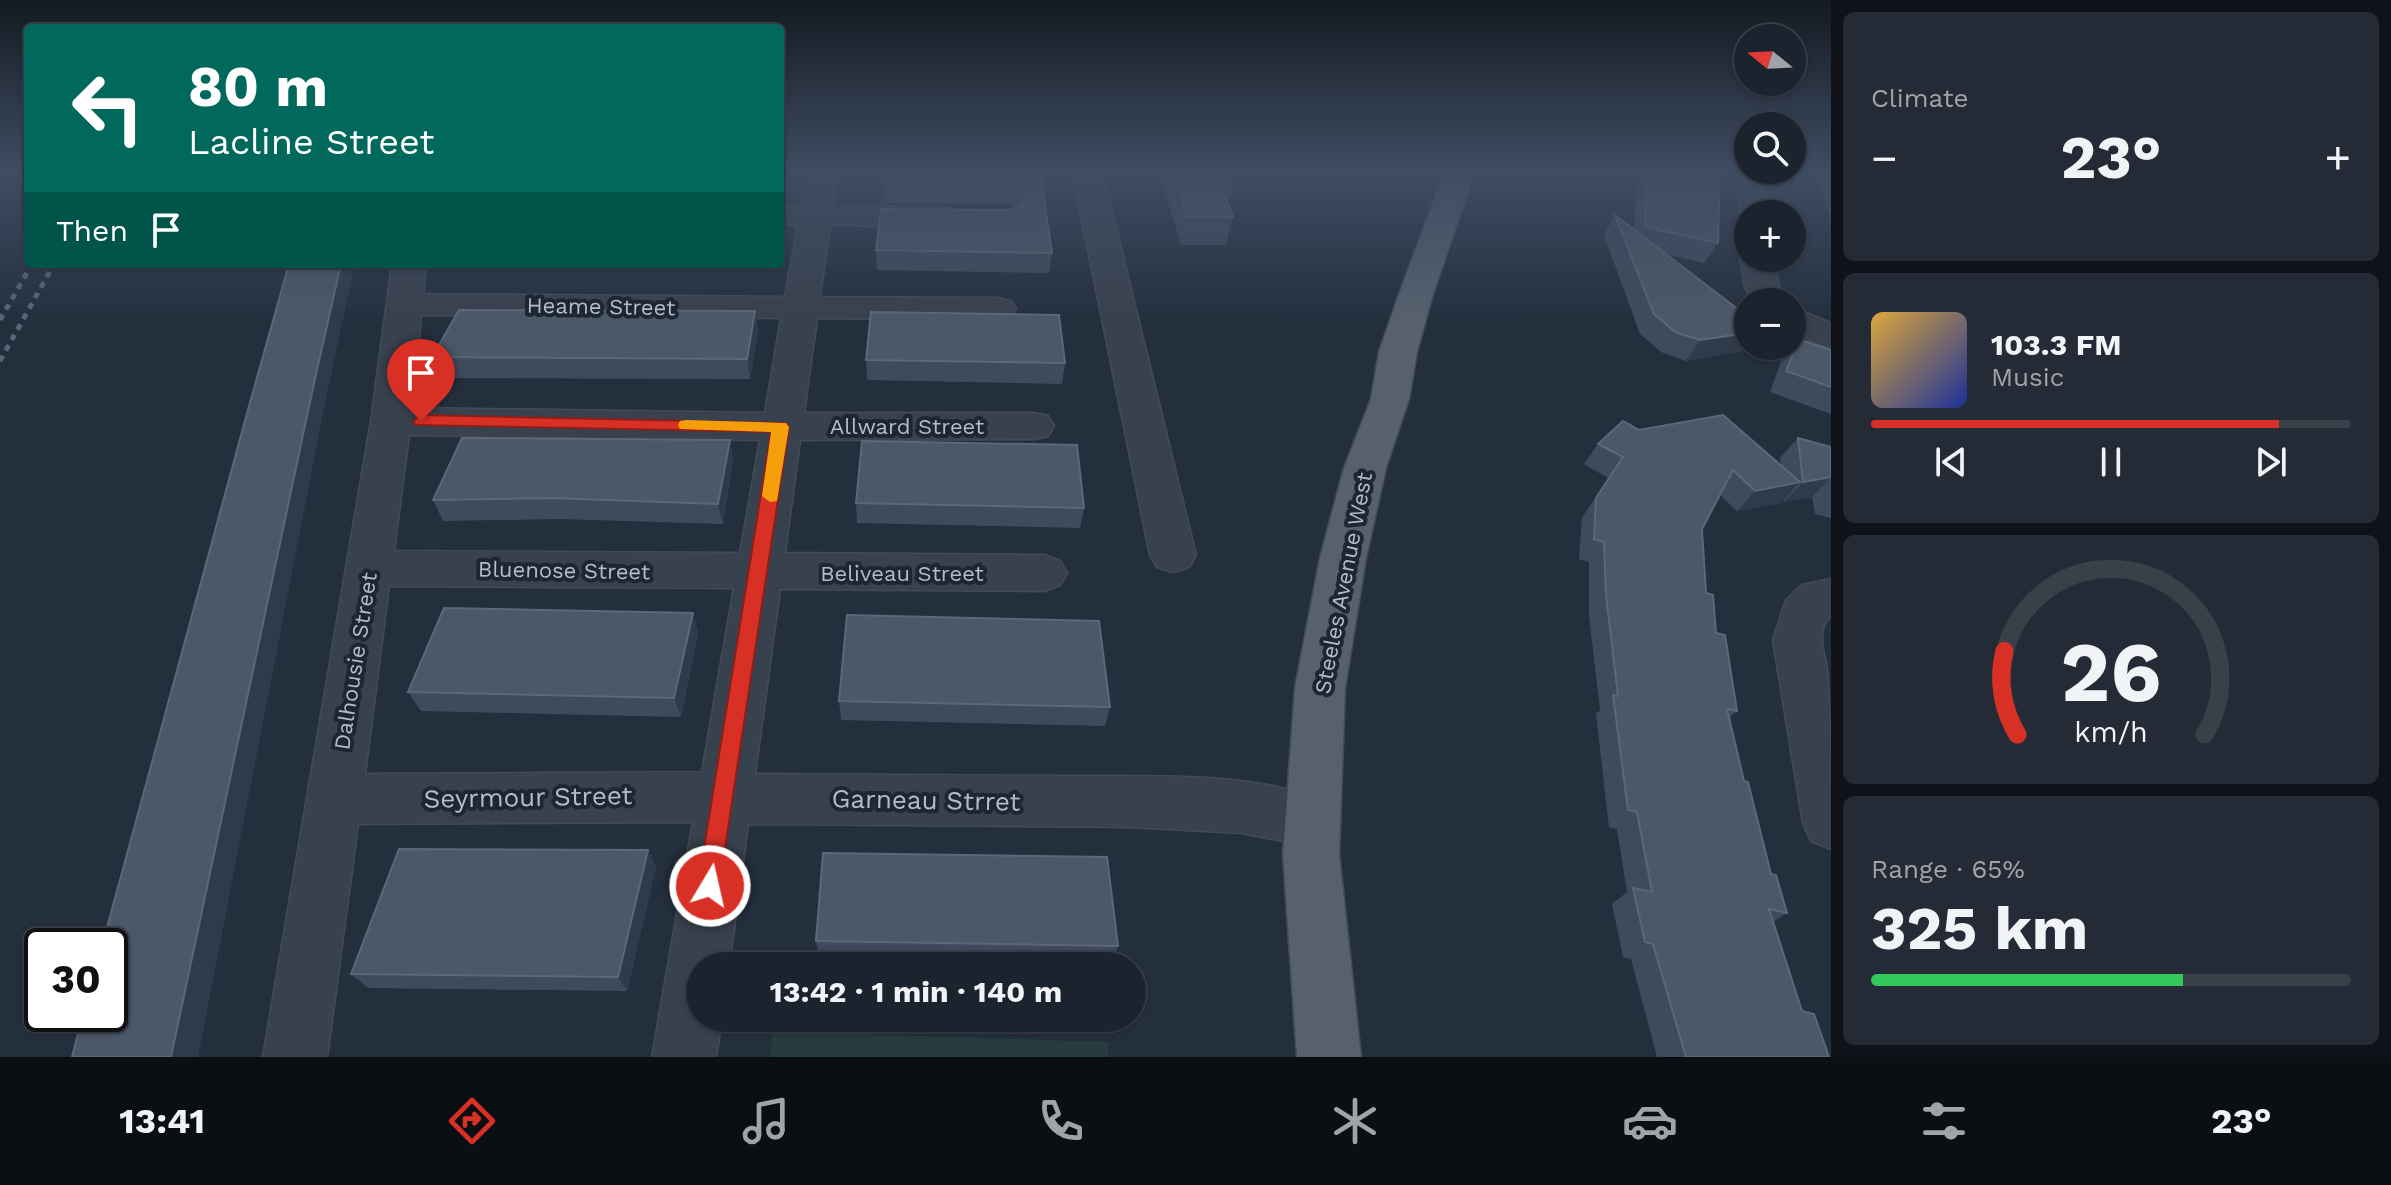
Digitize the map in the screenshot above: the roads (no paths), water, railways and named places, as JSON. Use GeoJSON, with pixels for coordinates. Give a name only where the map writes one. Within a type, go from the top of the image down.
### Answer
{"type":"FeatureCollection","features":[{"type":"Feature","properties":{"kind":"main road","name":"Steeles Avenue West"},"geometry":{"type":"LineString","coordinates":[[1329,1057],[1311,854],[1320,688],[1347,543],[1365,468],[1390,399],[1398,352],[1443,220]]}},
{"type":"Feature","properties":{"kind":"street"},"geometry":{"type":"LineString","coordinates":[[684,1057],[813,220]]}},
{"type":"Feature","properties":{"kind":"street"},"geometry":{"type":"LineString","coordinates":[[1098,220],[1173,555]]}},
{"type":"Feature","properties":{"kind":"street","name":"Heame Street"},"geometry":{"type":"LineString","coordinates":[[406,284],[799,308],[998,309]]}},
{"type":"Feature","properties":{"kind":"street","name":"Dalhousie Street"},"geometry":{"type":"LineString","coordinates":[[295,1057],[391,421],[406,284]]}},
{"type":"Feature","properties":{"kind":"street"},"geometry":{"type":"LineString","coordinates":[[1806,325],[1831,337]]}},
{"type":"Feature","properties":{"kind":"street","name":"Allward Street"},"geometry":{"type":"LineString","coordinates":[[391,421],[780,427],[1034,426]]}},
{"type":"Feature","properties":{"kind":"street","name":"Bluenose Street"},"geometry":{"type":"LineString","coordinates":[[369,568],[759,572]]}},
{"type":"Feature","properties":{"kind":"street","name":"Beliveau Street"},"geometry":{"type":"LineString","coordinates":[[759,572],[1044,573]]}},
{"type":"Feature","properties":{"kind":"street"},"geometry":{"type":"LineString","coordinates":[[1831,597],[1819,598],[1803,613],[1797,640],[1831,823]]}},
{"type":"Feature","properties":{"kind":"street","name":"Seyrmour Street"},"geometry":{"type":"LineString","coordinates":[[334,799],[676,796],[723,799]]}},
{"type":"Feature","properties":{"kind":"street","name":"Garneau Strret"},"geometry":{"type":"LineString","coordinates":[[723,799],[1130,802],[1242,807],[1313,821]]}},
{"type":"Feature","properties":{"kind":"railway"},"geometry":{"type":"LineString","coordinates":[[0,320],[30,268]]}},
{"type":"Feature","properties":{"kind":"railway"},"geometry":{"type":"LineString","coordinates":[[0,361],[52,268]]}}]}
